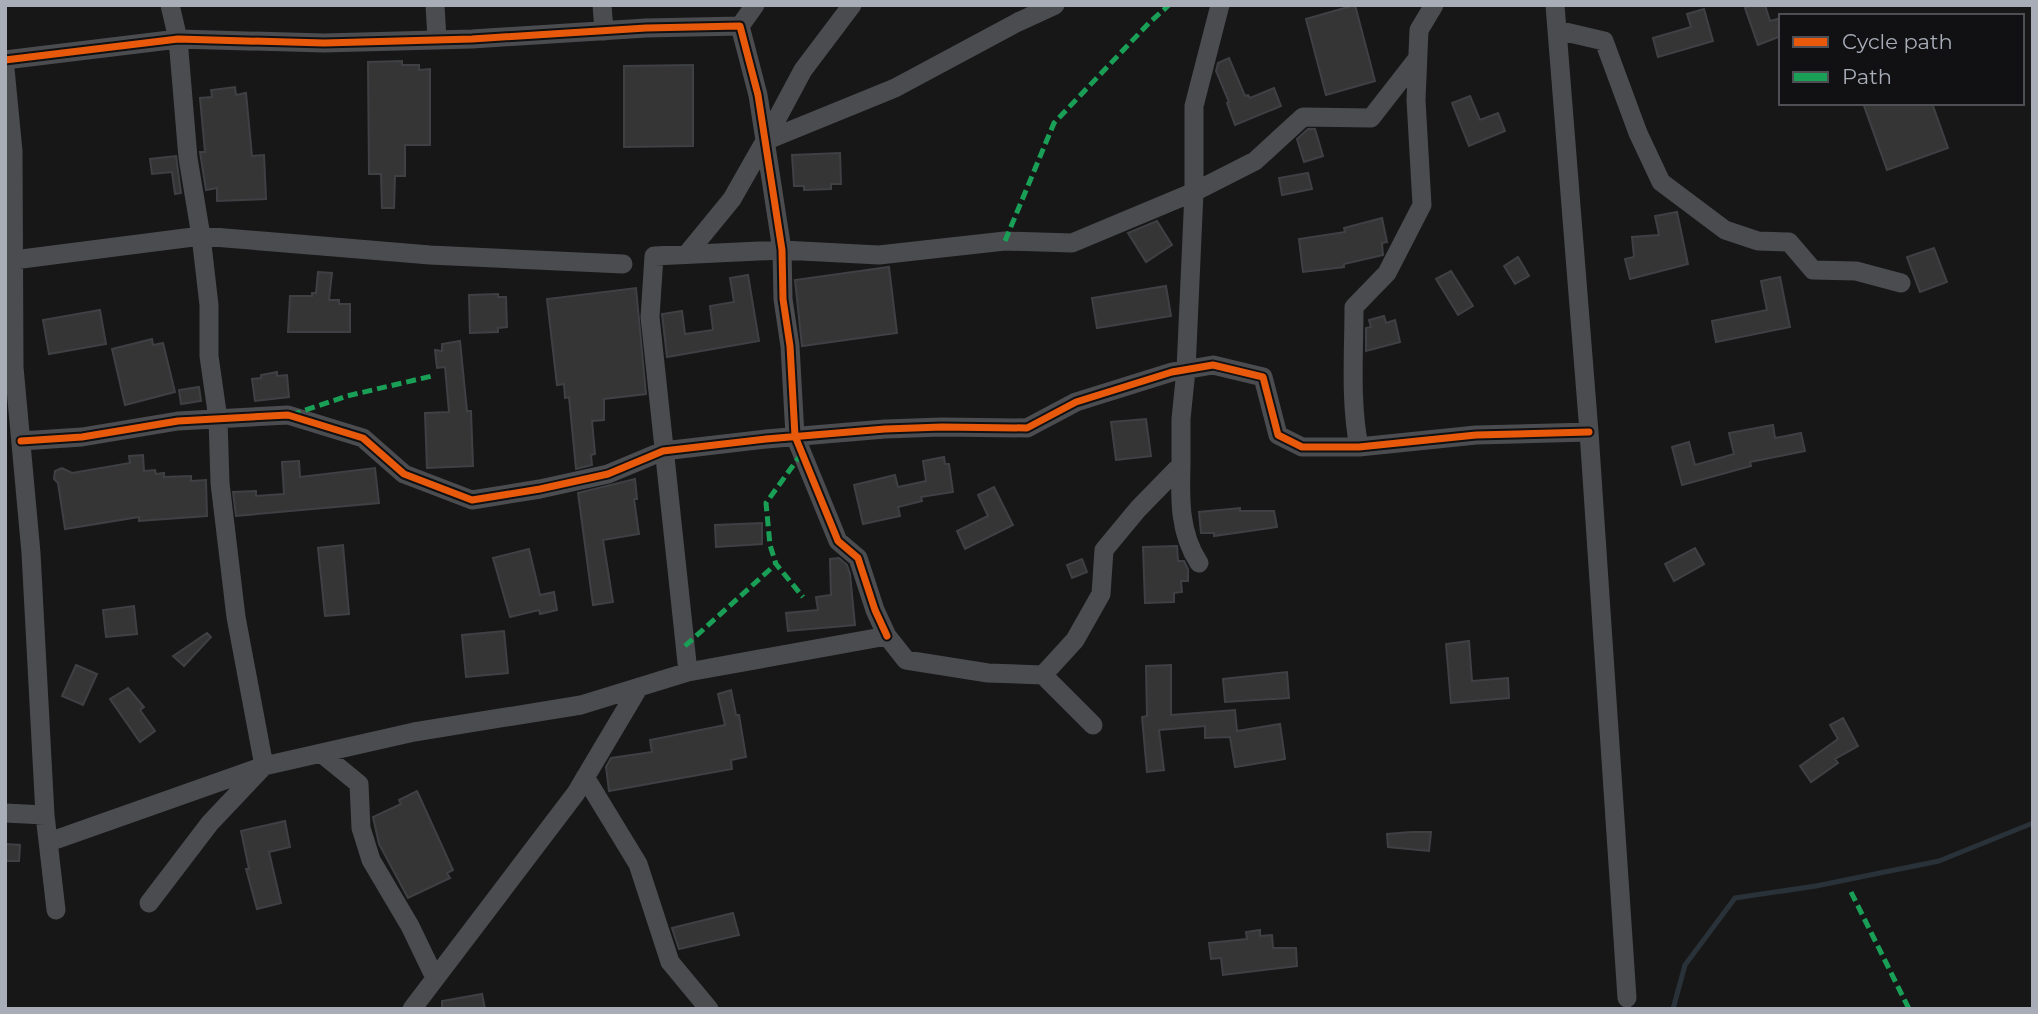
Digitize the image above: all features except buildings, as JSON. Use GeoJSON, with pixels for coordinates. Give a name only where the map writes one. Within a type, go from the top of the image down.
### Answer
{"type":"FeatureCollection","features":[{"type":"Feature","properties":{"kind":"street"},"geometry":{"type":"LineString","coordinates":[[170,5],[178,39],[188,158],[209,306],[209,356],[218,419],[220,483],[236,617],[264,766]]}},
{"type":"Feature","properties":{"kind":"street"},"geometry":{"type":"LineString","coordinates":[[435,5],[438,40]]}},
{"type":"Feature","properties":{"kind":"street"},"geometry":{"type":"LineString","coordinates":[[602,5],[604,31]]}},
{"type":"Feature","properties":{"kind":"street"},"geometry":{"type":"LineString","coordinates":[[740,26],[755,5]]}},
{"type":"Feature","properties":{"kind":"street"},"geometry":{"type":"LineString","coordinates":[[687,254],[732,199],[803,70],[852,5]]}},
{"type":"Feature","properties":{"kind":"street"},"geometry":{"type":"LineString","coordinates":[[765,141],[895,88],[1055,5]]}},
{"type":"Feature","properties":{"kind":"street"},"geometry":{"type":"LineString","coordinates":[[1199,562],[1185,530],[1180,501],[1181,419],[1195,192],[1194,106],[1220,5]]}},
{"type":"Feature","properties":{"kind":"street"},"geometry":{"type":"LineString","coordinates":[[1359,447],[1354,421],[1354,307],[1387,273],[1422,205],[1416,100],[1417,59],[1419,30],[1434,5]]}},
{"type":"Feature","properties":{"kind":"street"},"geometry":{"type":"LineString","coordinates":[[1555,5],[1589,432],[1627,998]]}},
{"type":"Feature","properties":{"kind":"street"},"geometry":{"type":"LineString","coordinates":[[5,60],[178,39],[324,43],[740,26]]}},
{"type":"Feature","properties":{"kind":"street"},"geometry":{"type":"LineString","coordinates":[[740,26],[758,95],[782,250],[783,299],[790,346],[795,436],[838,541],[858,558],[875,610],[887,636],[906,660],[988,673],[1043,675],[1093,724]]}},
{"type":"Feature","properties":{"kind":"street"},"geometry":{"type":"LineString","coordinates":[[1557,30],[1604,41],[1638,134],[1661,182],[1726,230],[1758,241],[1789,242],[1813,270],[1856,271],[1901,283]]}},
{"type":"Feature","properties":{"kind":"street"},"geometry":{"type":"LineString","coordinates":[[688,672],[650,317],[654,256],[782,250],[879,255],[1005,241],[1072,243],[1195,192],[1255,161],[1303,117],[1371,118],[1417,59]]}},
{"type":"Feature","properties":{"kind":"street"},"geometry":{"type":"LineString","coordinates":[[5,69],[13,151],[10,323],[31,553],[45,815],[56,910]]}},
{"type":"Feature","properties":{"kind":"street"},"geometry":{"type":"LineString","coordinates":[[13,260],[201,236],[430,255],[623,264]]}},
{"type":"Feature","properties":{"kind":"street"},"geometry":{"type":"LineString","coordinates":[[21,440],[82,437],[178,421],[288,415],[363,438],[404,474],[472,499],[540,489],[608,474],[663,451],[795,436],[942,427],[1027,428],[1076,402],[1172,372],[1213,365],[1263,377],[1278,435],[1302,447],[1359,447],[1476,435],[1589,432]]}},
{"type":"Feature","properties":{"kind":"street"},"geometry":{"type":"LineString","coordinates":[[1043,675],[1075,640],[1101,594],[1104,551],[1138,509],[1181,465]]}},
{"type":"Feature","properties":{"kind":"street"},"geometry":{"type":"LineString","coordinates":[[49,842],[264,766],[414,732],[581,705],[688,672],[887,636]]}},
{"type":"Feature","properties":{"kind":"street"},"geometry":{"type":"LineString","coordinates":[[412,1009],[576,793],[639,687]]}},
{"type":"Feature","properties":{"kind":"street"},"geometry":{"type":"LineString","coordinates":[[321,753],[359,784],[361,828],[371,860],[410,926],[435,978]]}},
{"type":"Feature","properties":{"kind":"street"},"geometry":{"type":"LineString","coordinates":[[149,903],[210,823],[264,766]]}},
{"type":"Feature","properties":{"kind":"street"},"geometry":{"type":"LineString","coordinates":[[585,777],[638,864],[670,962],[709,1009]]}},
{"type":"Feature","properties":{"kind":"street"},"geometry":{"type":"LineString","coordinates":[[5,813],[45,815]]}},
{"type":"Feature","properties":{"kind":"waterway"},"geometry":{"type":"LineString","coordinates":[[1673,1009],[1685,965],[1735,898],[1816,886],[1939,861],[2033,823]]}},
{"type":"Feature","properties":{"kind":"marked path"},"geometry":{"type":"LineString","coordinates":[[1005,241],[1054,123],[1169,5]]}},
{"type":"Feature","properties":{"kind":"marked path"},"geometry":{"type":"LineString","coordinates":[[291,415],[347,396],[432,376]]}},
{"type":"Feature","properties":{"kind":"marked path"},"geometry":{"type":"LineString","coordinates":[[802,453],[766,503],[770,545],[776,564],[803,597]]}},
{"type":"Feature","properties":{"kind":"marked path"},"geometry":{"type":"LineString","coordinates":[[685,646],[776,564]]}},
{"type":"Feature","properties":{"kind":"marked path"},"geometry":{"type":"LineString","coordinates":[[1851,892],[1909,1009]]}},
{"type":"Feature","properties":{"kind":"cycle path"},"geometry":{"type":"LineString","coordinates":[[5,60],[178,39],[324,43],[740,26],[758,95],[782,250],[783,299],[790,346],[795,436],[838,541],[858,558],[875,610],[887,636]]}},
{"type":"Feature","properties":{"kind":"cycle path"},"geometry":{"type":"LineString","coordinates":[[21,441],[82,437],[178,421],[288,415],[363,438],[404,474],[472,500],[608,474],[663,451],[885,429],[1027,428],[1076,402],[1172,372],[1213,365],[1263,377],[1278,435],[1302,447],[1359,447],[1476,435],[1589,432]]}}]}
